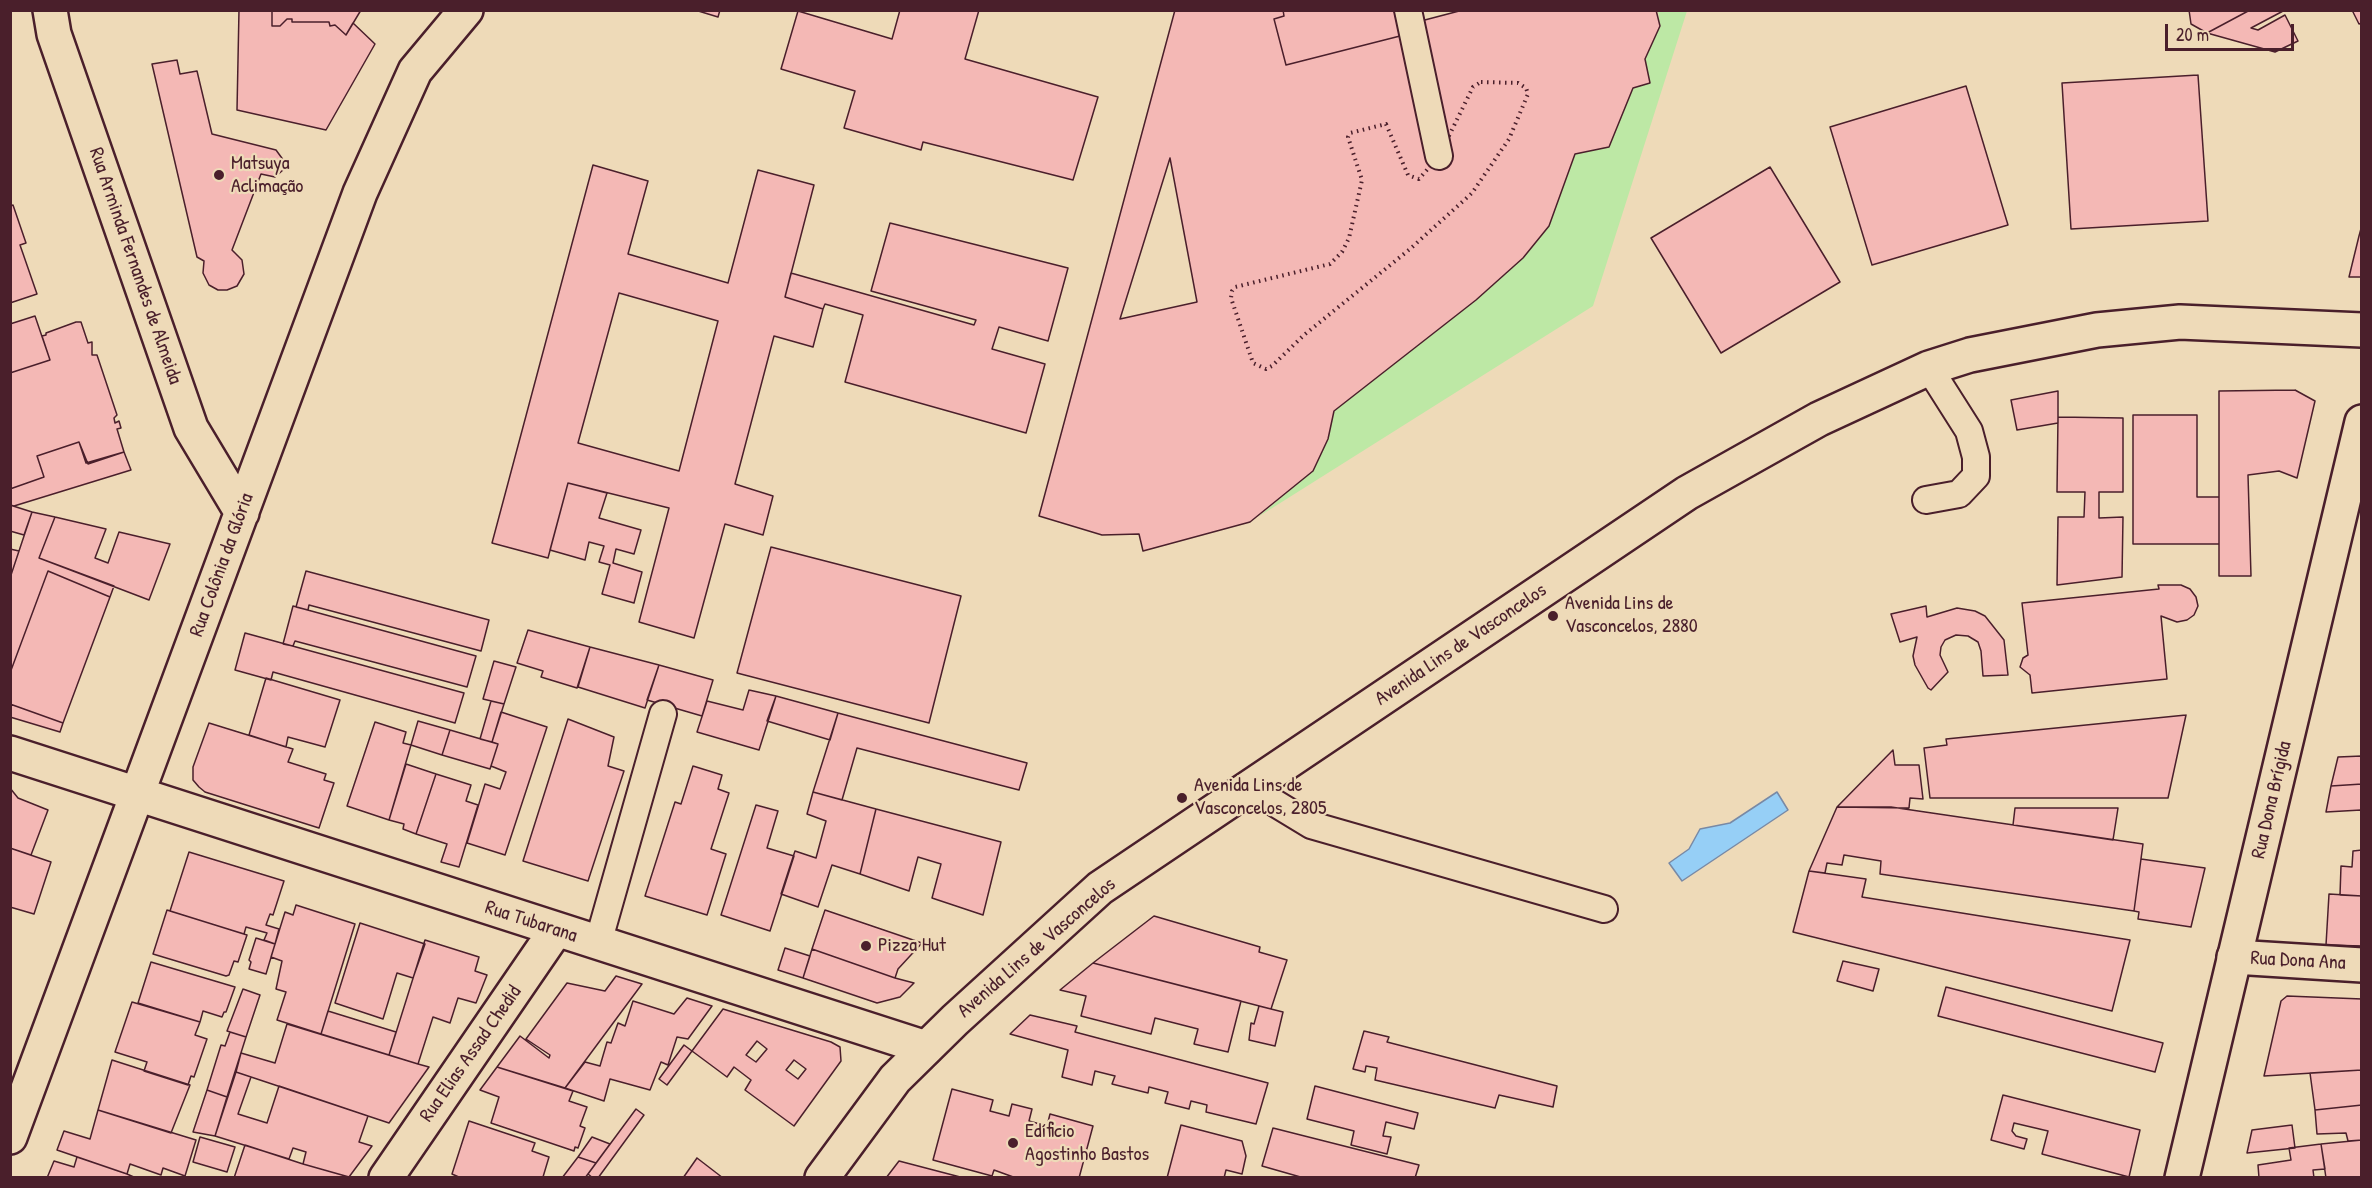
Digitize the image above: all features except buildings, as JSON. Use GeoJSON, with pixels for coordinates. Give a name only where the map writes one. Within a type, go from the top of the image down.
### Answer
{"type":"FeatureCollection","features":[{"type":"Feature","properties":{"kind":"street","name":"Rua Arminda Fernandes de Almeida"},"geometry":{"type":"LineString","coordinates":[[50,10],[54,34],[191,428],[242,513]]}},
{"type":"Feature","properties":{"kind":"street","name":"Rua Colônia da Glória"},"geometry":{"type":"LineString","coordinates":[[10,1137],[360,193],[415,71],[466,10]]}},
{"type":"Feature","properties":{"kind":"street","name":"Avenida Lins de Vasconcelos"},"geometry":{"type":"LineString","coordinates":[[822,1178],[895,1079],[1100,888],[1687,493],[1819,419],[1929,368],[1970,355],[2097,330],[2180,322],[2361,330]]}},
{"type":"Feature","properties":{"kind":"street","name":"Rua Dona Brígida"},"geometry":{"type":"LineString","coordinates":[[2182,1178],[2361,422]]}},
{"type":"Feature","properties":{"kind":"street","name":"Rua Tubarana"},"geometry":{"type":"LineString","coordinates":[[10,753],[926,1048]]}},
{"type":"Feature","properties":{"kind":"street","name":"Rua Elias Assad Chedid"},"geometry":{"type":"LineString","coordinates":[[386,1178],[556,930]]}},
{"type":"Feature","properties":{"kind":"street","name":"Rua Dona Ana"},"geometry":{"type":"LineString","coordinates":[[2234,957],[2361,964]]}},
{"type":"Feature","properties":{"kind":"lane"},"geometry":{"type":"LineString","coordinates":[[1408,10],[1439,156]]}},
{"type":"Feature","properties":{"kind":"lane"},"geometry":{"type":"LineString","coordinates":[[1926,500],[1959,494],[1976,476],[1976,457],[1969,431],[1929,368]]}},
{"type":"Feature","properties":{"kind":"lane"},"geometry":{"type":"LineString","coordinates":[[598,944],[663,714]]}},
{"type":"Feature","properties":{"kind":"lane"},"geometry":{"type":"LineString","coordinates":[[1250,788],[1311,825],[1604,909]]}},
{"type":"Feature","properties":{"kind":"path"},"geometry":{"type":"LineString","coordinates":[[1481,82],[1518,83],[1526,88],[1528,94],[1509,139],[1472,193],[1402,256],[1304,335],[1272,366],[1266,369],[1253,363],[1232,298],[1233,291],[1235,287],[1329,264],[1342,252],[1349,238],[1362,180],[1348,137],[1350,133],[1380,123],[1386,124],[1408,175],[1414,179],[1419,179],[1439,156],[1473,87],[1481,82]]}},
{"type":"Feature","properties":{"kind":"green space"},"geometry":{"type":"Polygon","coordinates":[[[1658,11],[1687,11],[1593,306],[1258,517],[1313,471],[1328,439],[1334,411],[1476,300],[1523,258],[1549,226],[1575,154],[1609,147],[1633,88],[1650,83],[1645,59],[1660,26],[1658,11]]]}},
{"type":"Feature","properties":{"kind":"water"},"geometry":{"type":"Polygon","coordinates":[[[1777,792],[1788,810],[1682,881],[1669,863],[1689,849],[1700,829],[1730,823],[1777,792]]]}},
{"type":"Feature","properties":{"kind":"place","name":"Matsuya Aclimação"},"geometry":{"type":"Point","coordinates":[219,175]}},
{"type":"Feature","properties":{"kind":"place","name":"Avenida Lins de Vasconcelos, 2880"},"geometry":{"type":"Point","coordinates":[1553,616]}},
{"type":"Feature","properties":{"kind":"place","name":"Avenida Lins de Vasconcelos, 2805"},"geometry":{"type":"Point","coordinates":[1182,798]}},
{"type":"Feature","properties":{"kind":"place","name":"Pizza Hut"},"geometry":{"type":"Point","coordinates":[866,946]}},
{"type":"Feature","properties":{"kind":"place","name":"Edíficio Agostinho Bastos"},"geometry":{"type":"Point","coordinates":[1013,1143]}}]}
